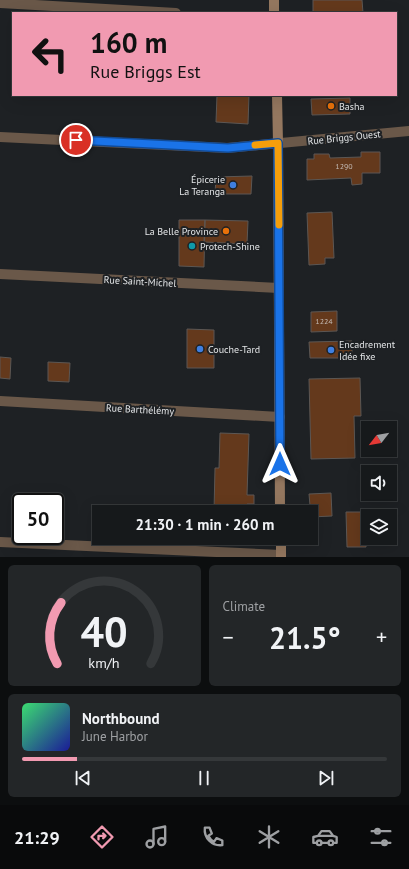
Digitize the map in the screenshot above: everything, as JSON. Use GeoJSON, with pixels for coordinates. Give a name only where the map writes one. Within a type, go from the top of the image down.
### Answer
{"type":"FeatureCollection","features":[{"type":"Feature","properties":{"kind":"main road"},"geometry":{"type":"LineString","coordinates":[[274,0],[274,12]]}},
{"type":"Feature","properties":{"kind":"main road"},"geometry":{"type":"LineString","coordinates":[[277,96],[280,505]]}},
{"type":"Feature","properties":{"kind":"main road"},"geometry":{"type":"LineString","coordinates":[[281,545],[281,556]]}},
{"type":"Feature","properties":{"kind":"street"},"geometry":{"type":"LineString","coordinates":[[0,3],[158,12]]}},
{"type":"Feature","properties":{"kind":"street","name":"Rue Briggs Ouest"},"geometry":{"type":"LineString","coordinates":[[0,137],[228,148],[409,131]]}},
{"type":"Feature","properties":{"kind":"street","name":"Rue Saint-Michel"},"geometry":{"type":"LineString","coordinates":[[0,274],[279,288]]}},
{"type":"Feature","properties":{"kind":"street","name":"Rue Barthélémy"},"geometry":{"type":"LineString","coordinates":[[0,401],[280,417]]}},
{"type":"Feature","properties":{"kind":"street"},"geometry":{"type":"LineString","coordinates":[[0,542],[281,556]]}},
{"type":"Feature","properties":{"kind":"building"},"geometry":{"type":"Polygon","coordinates":[[[313,0],[362,0],[363,12],[313,12],[313,0]]]}},
{"type":"Feature","properties":{"kind":"building"},"geometry":{"type":"Polygon","coordinates":[[[217,96],[249,96],[248,124],[216,122],[217,96]]]}},
{"type":"Feature","properties":{"kind":"building","name":"Basha"},"geometry":{"type":"Polygon","coordinates":[[[350,98],[350,114],[312,115],[311,99],[350,98]]]}},
{"type":"Feature","properties":{"kind":"building"},"geometry":{"type":"Polygon","coordinates":[[[361,152],[380,152],[380,173],[362,173],[362,184],[352,185],[351,178],[307,180],[307,159],[314,159],[314,154],[329,154],[330,158],[361,157],[361,152]]]}},
{"type":"Feature","properties":{"kind":"building","name":"Épicerie La Teranga"},"geometry":{"type":"Polygon","coordinates":[[[252,176],[251,194],[215,194],[216,177],[252,176]]]}},
{"type":"Feature","properties":{"kind":"building"},"geometry":{"type":"Polygon","coordinates":[[[332,212],[334,258],[325,258],[325,264],[309,265],[307,213],[332,212]]]}},
{"type":"Feature","properties":{"kind":"building","name":"Protech-Shine"},"geometry":{"type":"Polygon","coordinates":[[[179,220],[205,220],[204,267],[179,266],[179,220]]]}},
{"type":"Feature","properties":{"kind":"building","name":"La Belle Province"},"geometry":{"type":"Polygon","coordinates":[[[205,220],[248,221],[247,244],[204,242],[205,220]]]}},
{"type":"Feature","properties":{"kind":"building"},"geometry":{"type":"Polygon","coordinates":[[[337,311],[337,331],[311,332],[311,312],[337,311]]]}},
{"type":"Feature","properties":{"kind":"building","name":"Couche-Tard"},"geometry":{"type":"Polygon","coordinates":[[[187,329],[214,330],[214,368],[187,368],[187,329]]]}},
{"type":"Feature","properties":{"kind":"building","name":"Encadrement Idée fixe"},"geometry":{"type":"Polygon","coordinates":[[[352,341],[352,358],[310,358],[309,342],[352,341]]]}},
{"type":"Feature","properties":{"kind":"building"},"geometry":{"type":"Polygon","coordinates":[[[0,357],[11,358],[10,379],[0,378],[0,357]]]}},
{"type":"Feature","properties":{"kind":"building"},"geometry":{"type":"Polygon","coordinates":[[[48,362],[70,363],[69,382],[48,381],[48,362]]]}},
{"type":"Feature","properties":{"kind":"building"},"geometry":{"type":"Polygon","coordinates":[[[360,378],[361,416],[354,416],[355,458],[311,459],[309,379],[360,378]]]}},
{"type":"Feature","properties":{"kind":"building"},"geometry":{"type":"Polygon","coordinates":[[[220,433],[249,434],[247,495],[254,495],[254,504],[214,505],[215,468],[219,468],[220,433]]]}},
{"type":"Feature","properties":{"kind":"building"},"geometry":{"type":"Polygon","coordinates":[[[331,493],[332,516],[318,517],[318,505],[310,505],[309,494],[331,493]]]}},
{"type":"Feature","properties":{"kind":"building"},"geometry":{"type":"Polygon","coordinates":[[[346,512],[361,512],[361,545],[366,545],[366,547],[347,547],[346,512]]]}},
{"type":"Feature","properties":{"kind":"slow traffic"},"geometry":{"type":"LineString","coordinates":[[255,145],[278,143],[279,225]]}},
{"type":"Feature","properties":{"kind":"place","name":"Basha"},"geometry":{"type":"Point","coordinates":[331,106]}},
{"type":"Feature","properties":{"kind":"place","name":"Épicerie La Teranga"},"geometry":{"type":"Point","coordinates":[233,185]}},
{"type":"Feature","properties":{"kind":"place","name":"La Belle Province"},"geometry":{"type":"Point","coordinates":[226,231]}},
{"type":"Feature","properties":{"kind":"place","name":"Protech-Shine"},"geometry":{"type":"Point","coordinates":[192,246]}},
{"type":"Feature","properties":{"kind":"place","name":"Couche-Tard"},"geometry":{"type":"Point","coordinates":[200,349]}},
{"type":"Feature","properties":{"kind":"place","name":"Encadrement Idée fixe"},"geometry":{"type":"Point","coordinates":[331,350]}},
{"type":"Feature","properties":{"kind":"route"},"geometry":{"type":"LineString","coordinates":[[76,140],[228,148],[278,143],[280,464]]}}]}
